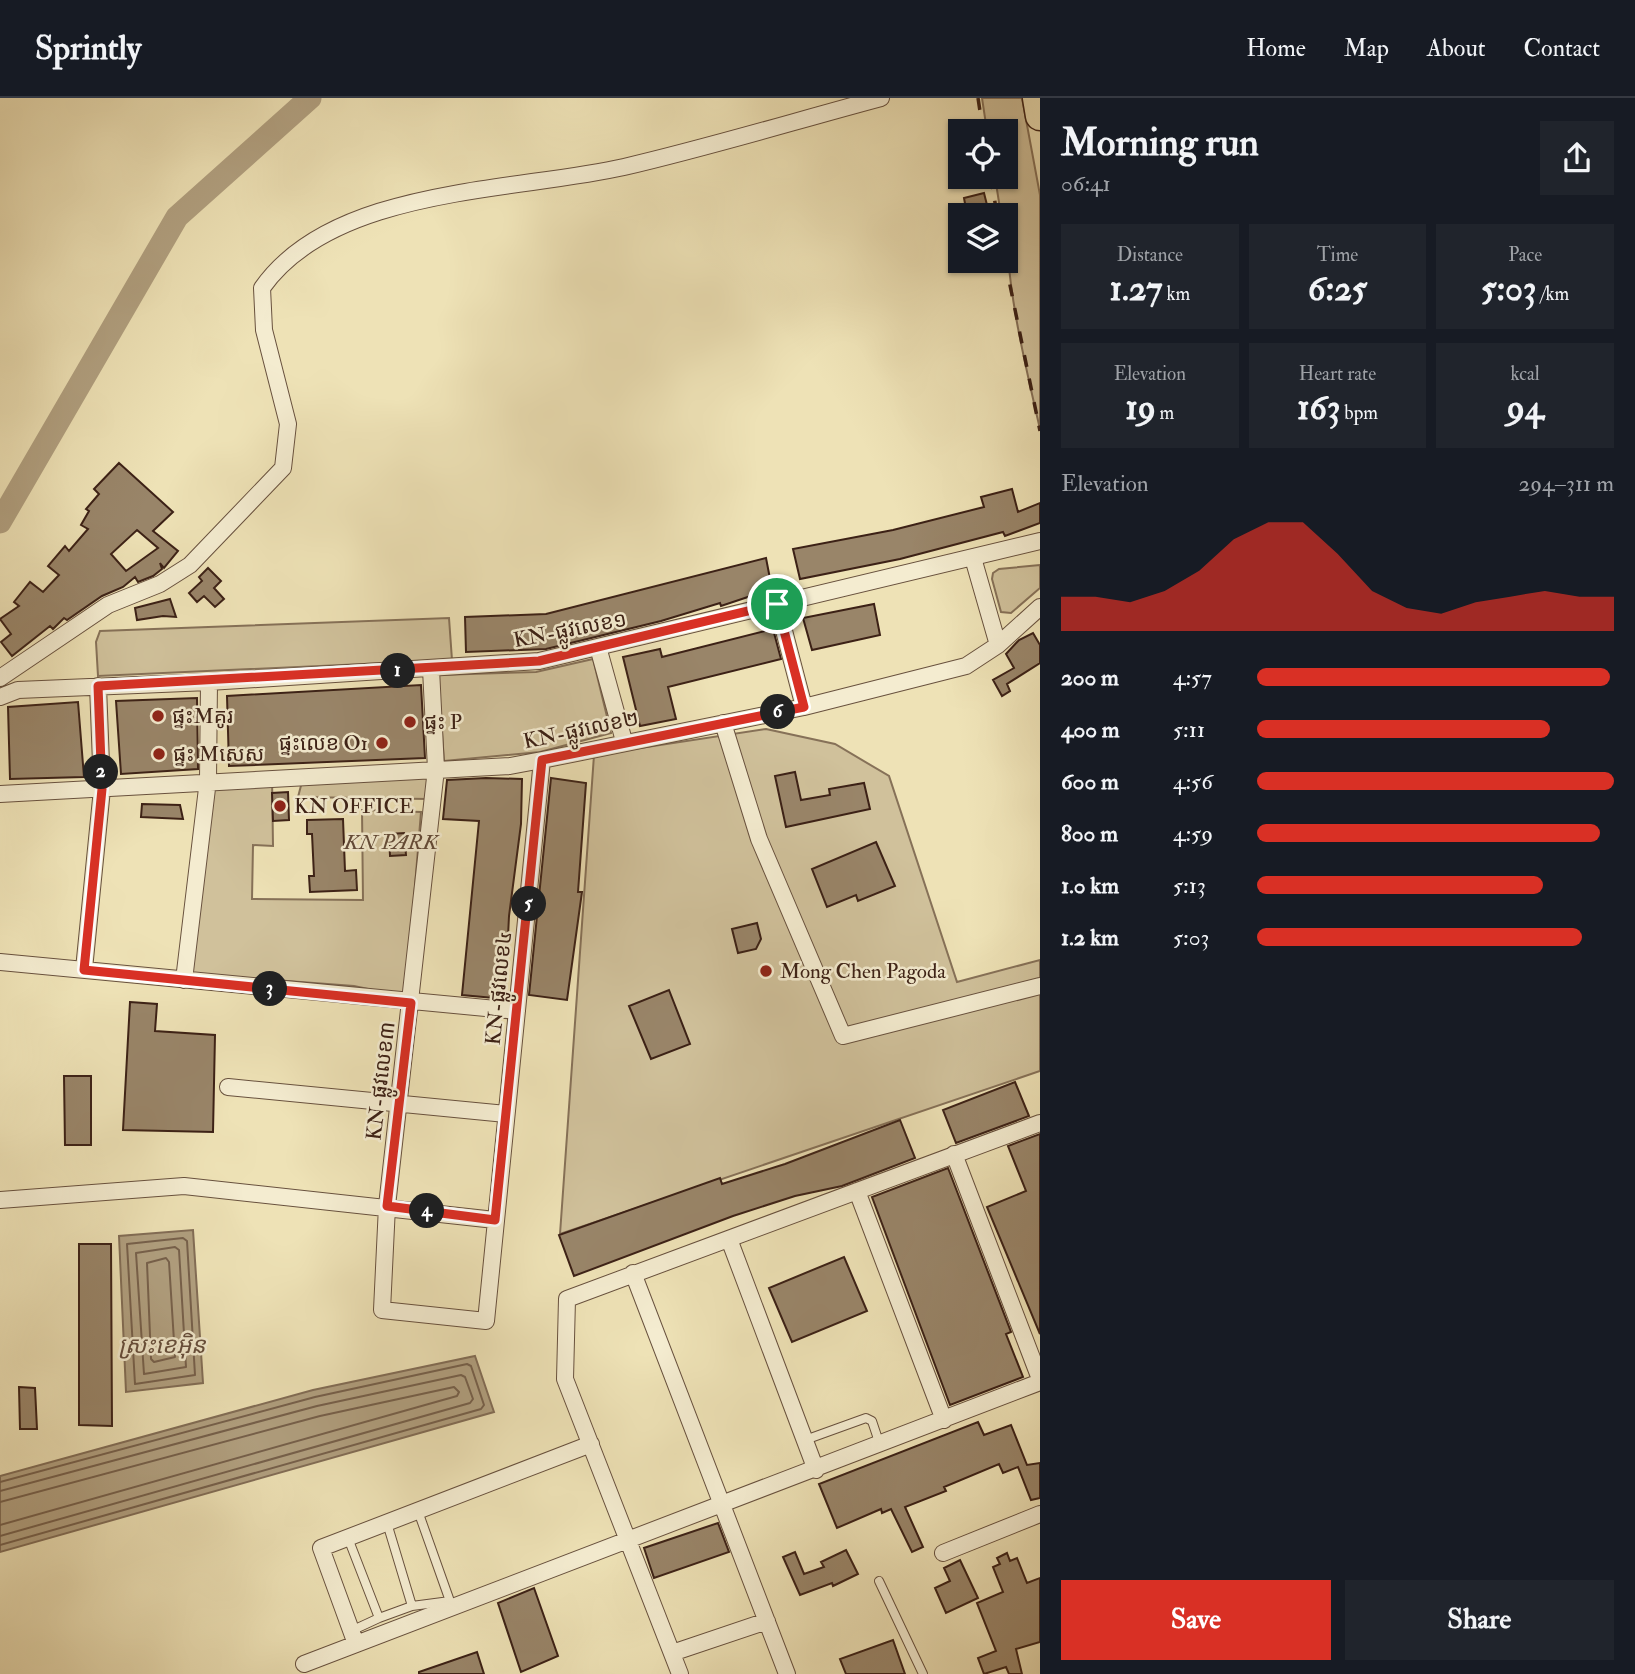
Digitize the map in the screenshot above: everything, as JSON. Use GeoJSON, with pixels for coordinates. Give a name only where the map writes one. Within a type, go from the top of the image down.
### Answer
{"type":"FeatureCollection","features":[{"type":"Feature","properties":{"kind":"highway"},"geometry":{"type":"LineString","coordinates":[[1037,98],[1040,116]]}},
{"type":"Feature","properties":{"kind":"street"},"geometry":{"type":"LineString","coordinates":[[0,678],[108,605],[160,584],[190,565],[283,468],[288,424],[264,330],[262,288],[288,257],[328,232],[373,213],[428,199],[554,181],[626,166],[880,98]]}},
{"type":"Feature","properties":{"kind":"street","name":"KN-ផ្លូវលេខ១"},"geometry":{"type":"LineString","coordinates":[[0,696],[19,690],[209,682],[539,661],[1040,541]]}},
{"type":"Feature","properties":{"kind":"street"},"geometry":{"type":"LineString","coordinates":[[973,558],[998,645]]}},
{"type":"Feature","properties":{"kind":"street"},"geometry":{"type":"LineString","coordinates":[[777,604],[804,707]]}},
{"type":"Feature","properties":{"kind":"street","name":"KN-ផ្លូវលេខ២"},"geometry":{"type":"LineString","coordinates":[[0,794],[208,780],[510,766],[804,707],[966,666],[998,645],[1040,607]]}},
{"type":"Feature","properties":{"kind":"street"},"geometry":{"type":"LineString","coordinates":[[598,647],[624,741]]}},
{"type":"Feature","properties":{"kind":"street","name":"KN-ផ្លូវលេខ៣"},"geometry":{"type":"LineString","coordinates":[[430,669],[436,769],[387,1206],[382,1310],[486,1321],[495,1220]]}},
{"type":"Feature","properties":{"kind":"street"},"geometry":{"type":"LineString","coordinates":[[184,980],[208,780],[209,682]]}},
{"type":"Feature","properties":{"kind":"street"},"geometry":{"type":"LineString","coordinates":[[84,970],[102,789],[98,686]]}},
{"type":"Feature","properties":{"kind":"street"},"geometry":{"type":"LineString","coordinates":[[723,723],[759,839],[843,1036],[1040,986]]}},
{"type":"Feature","properties":{"kind":"street","name":"KN-ផ្លូវលេខ៤"},"geometry":{"type":"LineString","coordinates":[[495,1220],[542,760]]}},
{"type":"Feature","properties":{"kind":"street"},"geometry":{"type":"LineString","coordinates":[[0,962],[517,1011]]}},
{"type":"Feature","properties":{"kind":"street"},"geometry":{"type":"LineString","coordinates":[[228,1087],[506,1114]]}},
{"type":"Feature","properties":{"kind":"street"},"geometry":{"type":"LineString","coordinates":[[680,1674],[565,1379],[566,1299],[1040,1123]]}},
{"type":"Feature","properties":{"kind":"street"},"geometry":{"type":"LineString","coordinates":[[304,1664],[354,1637],[629,1541],[1040,1381],[954,1154]]}},
{"type":"Feature","properties":{"kind":"street"},"geometry":{"type":"LineString","coordinates":[[0,1200],[184,1186],[387,1206],[495,1220]]}},
{"type":"Feature","properties":{"kind":"street"},"geometry":{"type":"LineString","coordinates":[[857,1191],[944,1420]]}},
{"type":"Feature","properties":{"kind":"street"},"geometry":{"type":"LineString","coordinates":[[729,1239],[816,1469]]}},
{"type":"Feature","properties":{"kind":"street"},"geometry":{"type":"LineString","coordinates":[[633,1273],[724,1504],[787,1674]]}},
{"type":"Feature","properties":{"kind":"street"},"geometry":{"type":"LineString","coordinates":[[354,1637],[321,1548],[591,1444]]}},
{"type":"Feature","properties":{"kind":"street"},"geometry":{"type":"LineString","coordinates":[[943,1553],[1040,1514]]}},
{"type":"Feature","properties":{"kind":"street"},"geometry":{"type":"LineString","coordinates":[[671,1653],[767,1621]]}},
{"type":"Feature","properties":{"kind":"lane"},"geometry":{"type":"LineString","coordinates":[[805,1440],[866,1418],[872,1421],[880,1445]]}},
{"type":"Feature","properties":{"kind":"lane"},"geometry":{"type":"LineString","coordinates":[[354,1637],[379,1618],[412,1606],[451,1604],[418,1511]]}},
{"type":"Feature","properties":{"kind":"lane"},"geometry":{"type":"LineString","coordinates":[[387,1523],[412,1606]]}},
{"type":"Feature","properties":{"kind":"lane"},"geometry":{"type":"LineString","coordinates":[[348,1538],[379,1618]]}},
{"type":"Feature","properties":{"kind":"lane"},"geometry":{"type":"LineString","coordinates":[[879,1581],[923,1674]]}},
{"type":"Feature","properties":{"kind":"green space"},"geometry":{"type":"Polygon","coordinates":[[[982,98],[1022,98],[1040,195],[1040,429],[1022,350],[1010,273],[1018,273],[1018,203],[999,203],[997,189],[1018,189],[1018,119],[985,119],[982,98]]]}},
{"type":"Feature","properties":{"kind":"green space"},"geometry":{"type":"Polygon","coordinates":[[[1040,565],[1040,588],[1011,613],[1001,612],[992,579],[993,573],[999,569],[1040,565]]]}},
{"type":"Feature","properties":{"kind":"green space"},"geometry":{"type":"Polygon","coordinates":[[[449,618],[452,660],[98,676],[96,642],[100,631],[449,618]]]}},
{"type":"Feature","properties":{"kind":"green space"},"geometry":{"type":"Polygon","coordinates":[[[593,659],[611,733],[540,752],[444,761],[438,675],[536,672],[593,659]]]}},
{"type":"Feature","properties":{"kind":"green space","name":"Mong Chen Pagoda"},"geometry":{"type":"Polygon","coordinates":[[[766,729],[835,744],[889,776],[957,982],[1040,960],[1040,1071],[560,1234],[594,755],[766,729]]]}},
{"type":"Feature","properties":{"kind":"green space"},"geometry":{"type":"Polygon","coordinates":[[[430,773],[427,799],[298,797],[303,778],[430,773]]]}},
{"type":"Feature","properties":{"kind":"green space","name":"KN PARK"},"geometry":{"type":"Polygon","coordinates":[[[272,777],[273,846],[253,845],[252,899],[363,900],[362,810],[421,812],[406,997],[354,986],[192,974],[212,783],[272,777]]]}},
{"type":"Feature","properties":{"kind":"water","name":"ស្រះខេអ៊ិន"},"geometry":{"type":"Polygon","coordinates":[[[193,1230],[203,1383],[126,1392],[119,1236],[193,1230]]]}},
{"type":"Feature","properties":{"kind":"water"},"geometry":{"type":"Polygon","coordinates":[[[475,1356],[494,1412],[0,1552],[0,1476],[313,1390],[475,1356]]]}},
{"type":"Feature","properties":{"kind":"building"},"geometry":{"type":"Polygon","coordinates":[[[984,193],[986,203],[965,203],[964,198],[984,193]]]}},
{"type":"Feature","properties":{"kind":"building"},"geometry":{"type":"Polygon","coordinates":[[[119,463],[173,512],[153,531],[178,551],[164,568],[160,563],[162,569],[153,576],[138,582],[135,577],[67,620],[64,618],[53,629],[50,626],[12,656],[1,642],[11,634],[0,619],[19,606],[14,602],[30,582],[43,592],[59,575],[48,566],[65,546],[69,551],[88,529],[81,525],[89,511],[86,509],[99,494],[94,489],[119,463]],[[137,530],[111,554],[126,571],[158,548],[137,530]]]}},
{"type":"Feature","properties":{"kind":"building"},"geometry":{"type":"Polygon","coordinates":[[[1012,489],[1018,512],[1040,503],[1040,523],[1005,536],[1003,532],[900,559],[800,579],[793,549],[893,530],[984,507],[981,497],[1012,489]]]}},
{"type":"Feature","properties":{"kind":"building"},"geometry":{"type":"Polygon","coordinates":[[[766,558],[772,589],[721,606],[720,603],[661,621],[546,649],[466,652],[465,617],[546,614],[766,558]]]}},
{"type":"Feature","properties":{"kind":"building"},"geometry":{"type":"Polygon","coordinates":[[[208,568],[221,581],[214,588],[224,599],[215,607],[204,596],[197,602],[189,593],[202,581],[199,577],[208,568]]]}},
{"type":"Feature","properties":{"kind":"building"},"geometry":{"type":"Polygon","coordinates":[[[170,599],[176,617],[137,620],[135,608],[170,599]]]}},
{"type":"Feature","properties":{"kind":"building"},"geometry":{"type":"Polygon","coordinates":[[[874,604],[880,635],[812,650],[803,618],[874,604]]]}},
{"type":"Feature","properties":{"kind":"building"},"geometry":{"type":"Polygon","coordinates":[[[773,629],[781,659],[668,687],[676,719],[640,726],[623,657],[660,649],[662,657],[773,629]]]}},
{"type":"Feature","properties":{"kind":"building"},"geometry":{"type":"Polygon","coordinates":[[[1033,633],[1040,645],[1040,663],[1007,684],[1010,691],[1002,696],[993,680],[1014,668],[1006,654],[1019,640],[1033,633]]]}},
{"type":"Feature","properties":{"kind":"building"},"geometry":{"type":"Polygon","coordinates":[[[421,685],[425,758],[229,766],[227,696],[421,685]]]}},
{"type":"Feature","properties":{"kind":"building"},"geometry":{"type":"Polygon","coordinates":[[[197,698],[198,769],[121,774],[116,701],[197,698]]]}},
{"type":"Feature","properties":{"kind":"building"},"geometry":{"type":"Polygon","coordinates":[[[78,702],[84,777],[10,779],[8,707],[78,702]]]}},
{"type":"Feature","properties":{"kind":"building"},"geometry":{"type":"Polygon","coordinates":[[[795,772],[801,800],[830,795],[829,789],[864,783],[870,809],[786,827],[775,776],[795,772]]]}},
{"type":"Feature","properties":{"kind":"building"},"geometry":{"type":"Polygon","coordinates":[[[551,778],[586,783],[578,892],[582,892],[567,1000],[529,995],[551,778]]]}},
{"type":"Feature","properties":{"kind":"building"},"geometry":{"type":"Polygon","coordinates":[[[522,779],[521,824],[509,916],[505,999],[462,995],[479,821],[443,819],[447,780],[522,779]]]}},
{"type":"Feature","properties":{"kind":"building","name":"KN OFFICE"},"geometry":{"type":"Polygon","coordinates":[[[288,792],[289,820],[273,821],[272,793],[288,792]]]}},
{"type":"Feature","properties":{"kind":"building"},"geometry":{"type":"Polygon","coordinates":[[[142,804],[180,805],[183,819],[141,817],[142,804]]]}},
{"type":"Feature","properties":{"kind":"building"},"geometry":{"type":"Polygon","coordinates":[[[343,819],[345,871],[356,870],[357,890],[310,892],[309,876],[314,876],[312,834],[307,834],[307,820],[343,819]]]}},
{"type":"Feature","properties":{"kind":"building"},"geometry":{"type":"Polygon","coordinates":[[[404,833],[406,855],[390,856],[389,834],[404,833]]]}},
{"type":"Feature","properties":{"kind":"building"},"geometry":{"type":"Polygon","coordinates":[[[876,842],[895,886],[858,901],[856,895],[827,907],[812,869],[876,842]]]}},
{"type":"Feature","properties":{"kind":"building"},"geometry":{"type":"Polygon","coordinates":[[[757,923],[761,939],[756,949],[738,953],[732,929],[757,923]]]}},
{"type":"Feature","properties":{"kind":"building"},"geometry":{"type":"Polygon","coordinates":[[[669,990],[690,1044],[651,1059],[629,1006],[669,990]]]}},
{"type":"Feature","properties":{"kind":"building"},"geometry":{"type":"Polygon","coordinates":[[[130,1002],[157,1004],[155,1031],[215,1035],[213,1132],[123,1130],[130,1002]]]}},
{"type":"Feature","properties":{"kind":"building"},"geometry":{"type":"Polygon","coordinates":[[[64,1076],[91,1076],[91,1145],[65,1145],[64,1076]]]}},
{"type":"Feature","properties":{"kind":"building"},"geometry":{"type":"Polygon","coordinates":[[[1015,1082],[1029,1116],[956,1143],[943,1110],[1015,1082]]]}},
{"type":"Feature","properties":{"kind":"building"},"geometry":{"type":"Polygon","coordinates":[[[900,1120],[915,1158],[842,1186],[795,1196],[733,1216],[574,1276],[559,1235],[720,1178],[722,1184],[785,1164],[900,1120]]]}},
{"type":"Feature","properties":{"kind":"building"},"geometry":{"type":"Polygon","coordinates":[[[1040,1134],[1040,1334],[987,1207],[1026,1191],[1008,1146],[1040,1134]]]}},
{"type":"Feature","properties":{"kind":"building"},"geometry":{"type":"Polygon","coordinates":[[[948,1168],[1011,1332],[1006,1334],[1023,1377],[950,1405],[872,1197],[948,1168]]]}},
{"type":"Feature","properties":{"kind":"building"},"geometry":{"type":"Polygon","coordinates":[[[79,1244],[111,1244],[112,1426],[79,1425],[79,1244]]]}},
{"type":"Feature","properties":{"kind":"building"},"geometry":{"type":"Polygon","coordinates":[[[844,1257],[867,1311],[792,1342],[769,1288],[844,1257]]]}},
{"type":"Feature","properties":{"kind":"building"},"geometry":{"type":"Polygon","coordinates":[[[19,1387],[35,1388],[37,1429],[20,1429],[19,1387]]]}},
{"type":"Feature","properties":{"kind":"building"},"geometry":{"type":"Polygon","coordinates":[[[978,1422],[984,1435],[1011,1425],[1027,1465],[1040,1463],[1040,1498],[1031,1500],[1018,1467],[1003,1473],[999,1464],[944,1487],[946,1491],[905,1507],[923,1547],[912,1552],[891,1509],[882,1513],[881,1509],[837,1528],[819,1484],[978,1422]]]}},
{"type":"Feature","properties":{"kind":"building"},"geometry":{"type":"Polygon","coordinates":[[[718,1523],[729,1552],[654,1578],[644,1548],[718,1523]]]}},
{"type":"Feature","properties":{"kind":"building"},"geometry":{"type":"Polygon","coordinates":[[[846,1550],[858,1574],[833,1586],[832,1583],[800,1595],[783,1557],[795,1552],[804,1574],[824,1567],[821,1562],[846,1550]]]}},
{"type":"Feature","properties":{"kind":"building"},"geometry":{"type":"Polygon","coordinates":[[[1007,1553],[1010,1561],[1017,1558],[1027,1583],[1040,1578],[1040,1642],[1016,1649],[1022,1674],[1009,1674],[1006,1667],[984,1674],[978,1658],[996,1651],[977,1603],[1003,1592],[993,1567],[1000,1564],[997,1558],[1007,1553]]]}},
{"type":"Feature","properties":{"kind":"building"},"geometry":{"type":"Polygon","coordinates":[[[960,1560],[978,1598],[946,1613],[935,1588],[950,1581],[944,1568],[960,1560]]]}},
{"type":"Feature","properties":{"kind":"building"},"geometry":{"type":"Polygon","coordinates":[[[534,1588],[558,1656],[521,1672],[498,1603],[534,1588]]]}},
{"type":"Feature","properties":{"kind":"building"},"geometry":{"type":"Polygon","coordinates":[[[893,1640],[905,1674],[846,1674],[840,1659],[893,1640]]]}},
{"type":"Feature","properties":{"kind":"building"},"geometry":{"type":"Polygon","coordinates":[[[477,1652],[484,1674],[419,1674],[419,1672],[477,1652]]]}},
{"type":"Feature","properties":{"kind":"waterway"},"geometry":{"type":"LineString","coordinates":[[0,522],[177,217],[310,98]]}},
{"type":"Feature","properties":{"kind":"railway"},"geometry":{"type":"LineString","coordinates":[[978,98],[981,119]]}},
{"type":"Feature","properties":{"kind":"railway"},"geometry":{"type":"LineString","coordinates":[[993,189],[995,203]]}},
{"type":"Feature","properties":{"kind":"railway"},"geometry":{"type":"LineString","coordinates":[[1007,273],[1040,431]]}},
{"type":"Feature","properties":{"kind":"place","name":"ផ្ទះMគូរ"},"geometry":{"type":"Point","coordinates":[158,716]}},
{"type":"Feature","properties":{"kind":"place","name":"ផ្ទះ P"},"geometry":{"type":"Point","coordinates":[410,722]}},
{"type":"Feature","properties":{"kind":"place","name":"ផ្ទះលេខ O1"},"geometry":{"type":"Point","coordinates":[382,743]}},
{"type":"Feature","properties":{"kind":"place","name":"ផ្ទះ Mសេស"},"geometry":{"type":"Point","coordinates":[159,754]}},
{"type":"Feature","properties":{"kind":"place","name":"KN OFFICE"},"geometry":{"type":"Point","coordinates":[280,806]}},
{"type":"Feature","properties":{"kind":"place","name":"Mong Chen Pagoda"},"geometry":{"type":"Point","coordinates":[766,971]}},
{"type":"Feature","properties":{"kind":"route"},"geometry":{"type":"LineString","coordinates":[[777,604],[804,707],[624,741],[542,760],[495,1220],[387,1206],[411,1003],[84,970],[102,789],[98,686],[283,678],[539,661],[777,604]]}}]}
